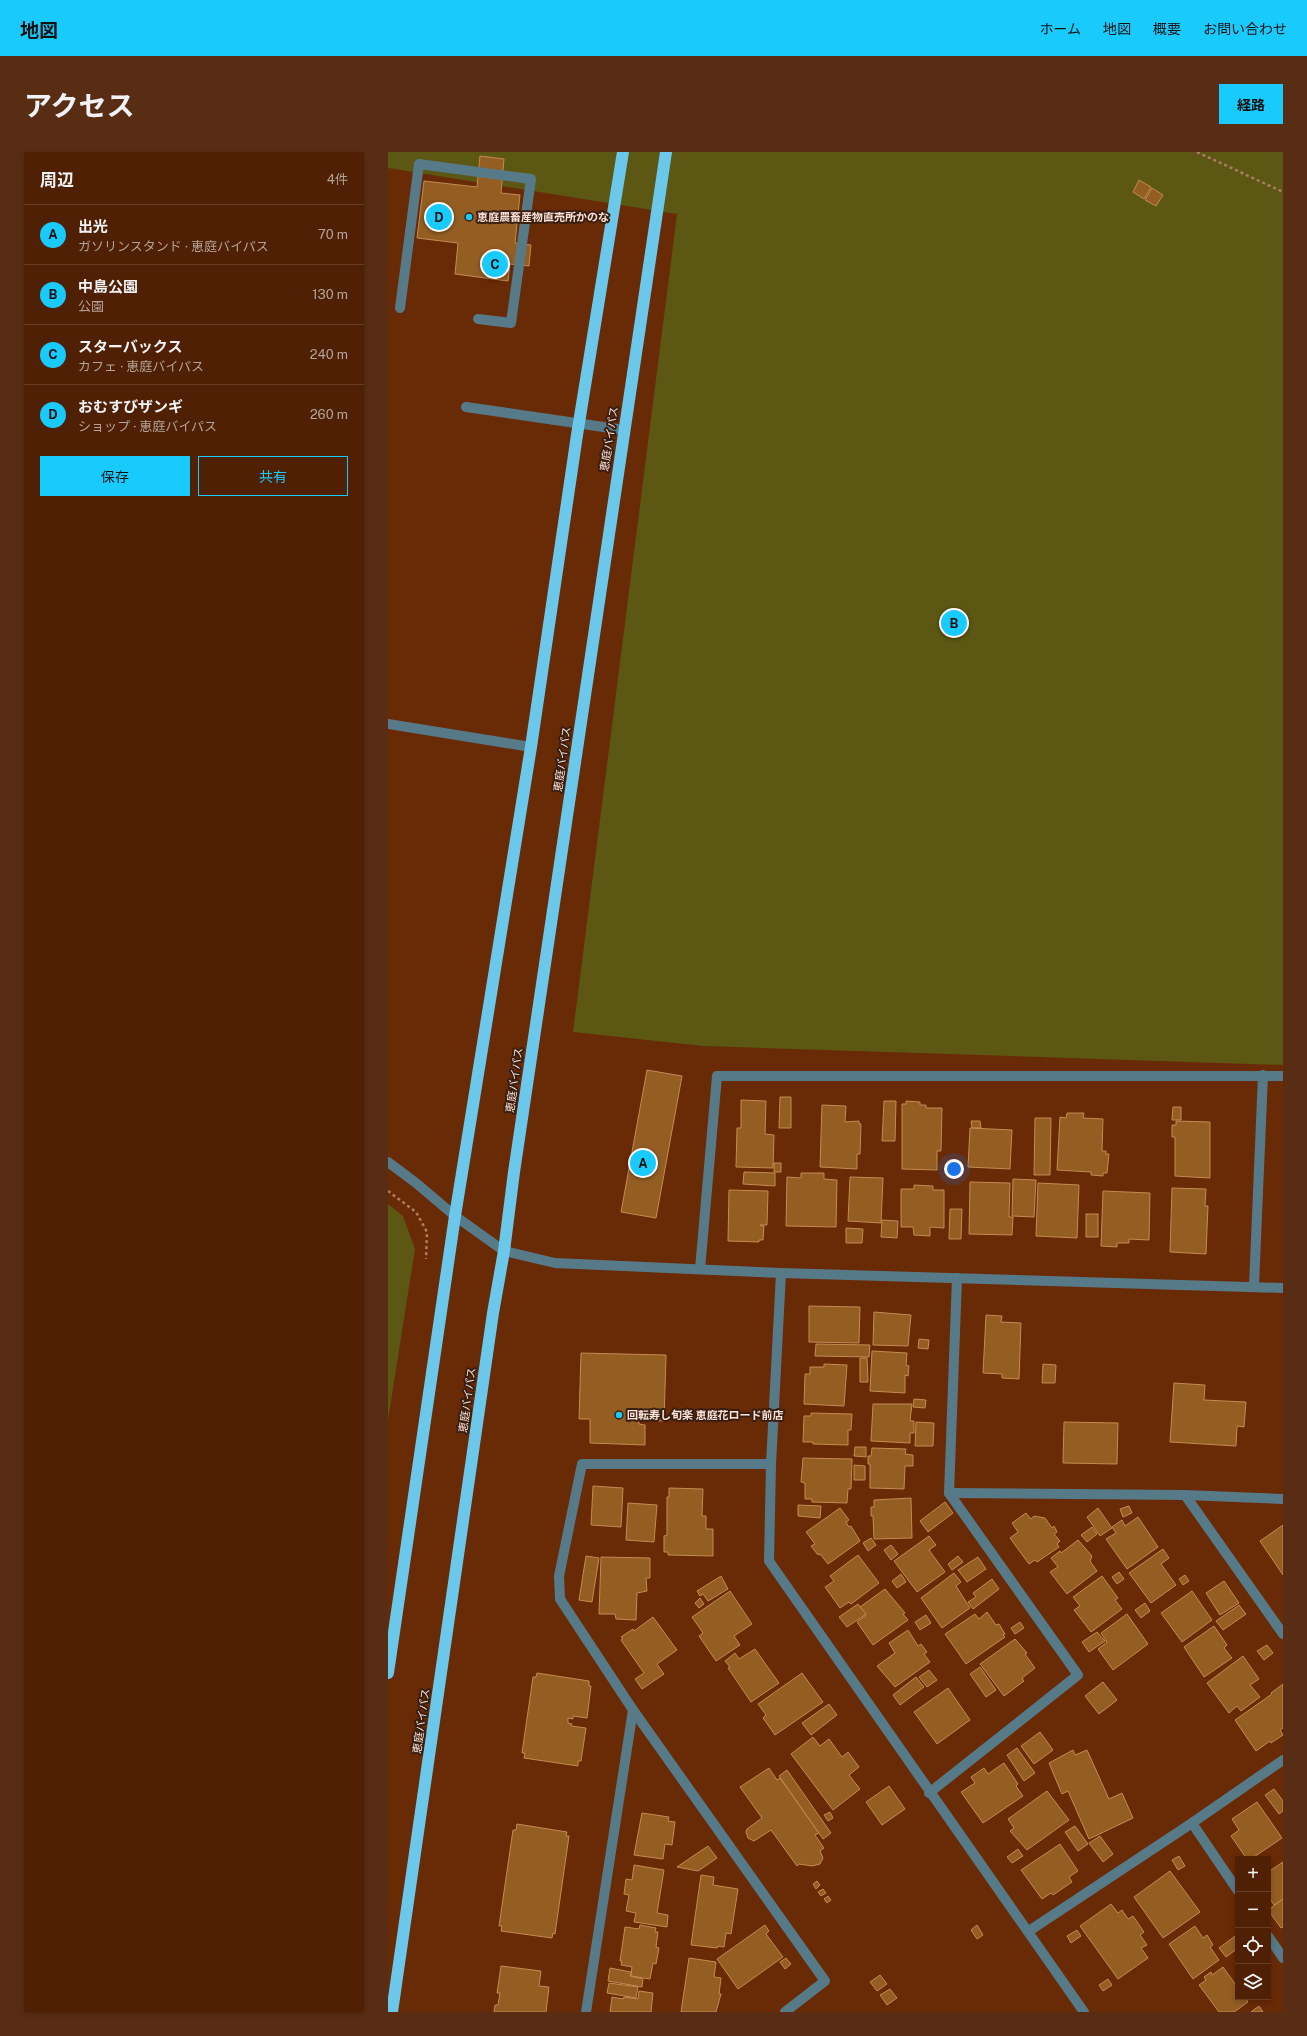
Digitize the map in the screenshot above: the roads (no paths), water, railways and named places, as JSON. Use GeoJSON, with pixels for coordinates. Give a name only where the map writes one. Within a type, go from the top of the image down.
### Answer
{"type":"FeatureCollection","features":[{"type":"Feature","properties":{"kind":"highway"},"geometry":{"type":"LineString","coordinates":[[388,1673],[455,1216],[531,747],[579,423],[623,152]]}},
{"type":"Feature","properties":{"kind":"highway","name":"恵庭バイパス"},"geometry":{"type":"LineString","coordinates":[[392,2012],[492,1321],[504,1251],[514,1172],[666,152]]}},
{"type":"Feature","properties":{"kind":"street"},"geometry":{"type":"LineString","coordinates":[[400,308],[419,164],[531,179],[511,323],[478,319]]}},
{"type":"Feature","properties":{"kind":"street"},"geometry":{"type":"LineString","coordinates":[[466,407],[624,430]]}},
{"type":"Feature","properties":{"kind":"street"},"geometry":{"type":"LineString","coordinates":[[388,724],[531,747]]}},
{"type":"Feature","properties":{"kind":"street"},"geometry":{"type":"LineString","coordinates":[[1254,1286],[1263,1075]]}},
{"type":"Feature","properties":{"kind":"street"},"geometry":{"type":"LineString","coordinates":[[700,1270],[717,1076],[1283,1076]]}},
{"type":"Feature","properties":{"kind":"street"},"geometry":{"type":"LineString","coordinates":[[388,1162],[416,1182],[455,1216],[504,1251],[555,1264],[781,1273],[1283,1288]]}},
{"type":"Feature","properties":{"kind":"street"},"geometry":{"type":"LineString","coordinates":[[781,1273],[771,1464],[769,1561],[929,1793],[1029,1931],[1084,2012]]}},
{"type":"Feature","properties":{"kind":"street"},"geometry":{"type":"LineString","coordinates":[[929,1793],[1078,1675],[949,1493],[958,1278]]}},
{"type":"Feature","properties":{"kind":"street"},"geometry":{"type":"LineString","coordinates":[[771,1464],[582,1464],[559,1576],[560,1599],[633,1710],[825,1981],[785,2012]]}},
{"type":"Feature","properties":{"kind":"street"},"geometry":{"type":"LineString","coordinates":[[949,1493],[1185,1495],[1283,1499]]}},
{"type":"Feature","properties":{"kind":"street"},"geometry":{"type":"LineString","coordinates":[[1185,1495],[1283,1634]]}},
{"type":"Feature","properties":{"kind":"street"},"geometry":{"type":"LineString","coordinates":[[586,2012],[633,1710]]}},
{"type":"Feature","properties":{"kind":"street"},"geometry":{"type":"LineString","coordinates":[[1029,1931],[1192,1823],[1283,1760]]}},
{"type":"Feature","properties":{"kind":"street"},"geometry":{"type":"LineString","coordinates":[[1192,1823],[1235,1887]]}},
{"type":"Feature","properties":{"kind":"street"},"geometry":{"type":"LineString","coordinates":[[1271,1940],[1283,1958]]}},
{"type":"Feature","properties":{"kind":"place","name":"おむすびザンギ"},"geometry":{"type":"Point","coordinates":[439,217]}},
{"type":"Feature","properties":{"kind":"place","name":"恵庭農畜産物直売所かのな"},"geometry":{"type":"Point","coordinates":[469,217]}},
{"type":"Feature","properties":{"kind":"place","name":"スターバックス"},"geometry":{"type":"Point","coordinates":[495,264]}},
{"type":"Feature","properties":{"kind":"place","name":"中島公園"},"geometry":{"type":"Point","coordinates":[954,623]}},
{"type":"Feature","properties":{"kind":"place","name":"出光"},"geometry":{"type":"Point","coordinates":[643,1163]}},
{"type":"Feature","properties":{"kind":"place","name":"回転寿し旬楽 恵庭花ロード前店"},"geometry":{"type":"Point","coordinates":[619,1415]}}]}
